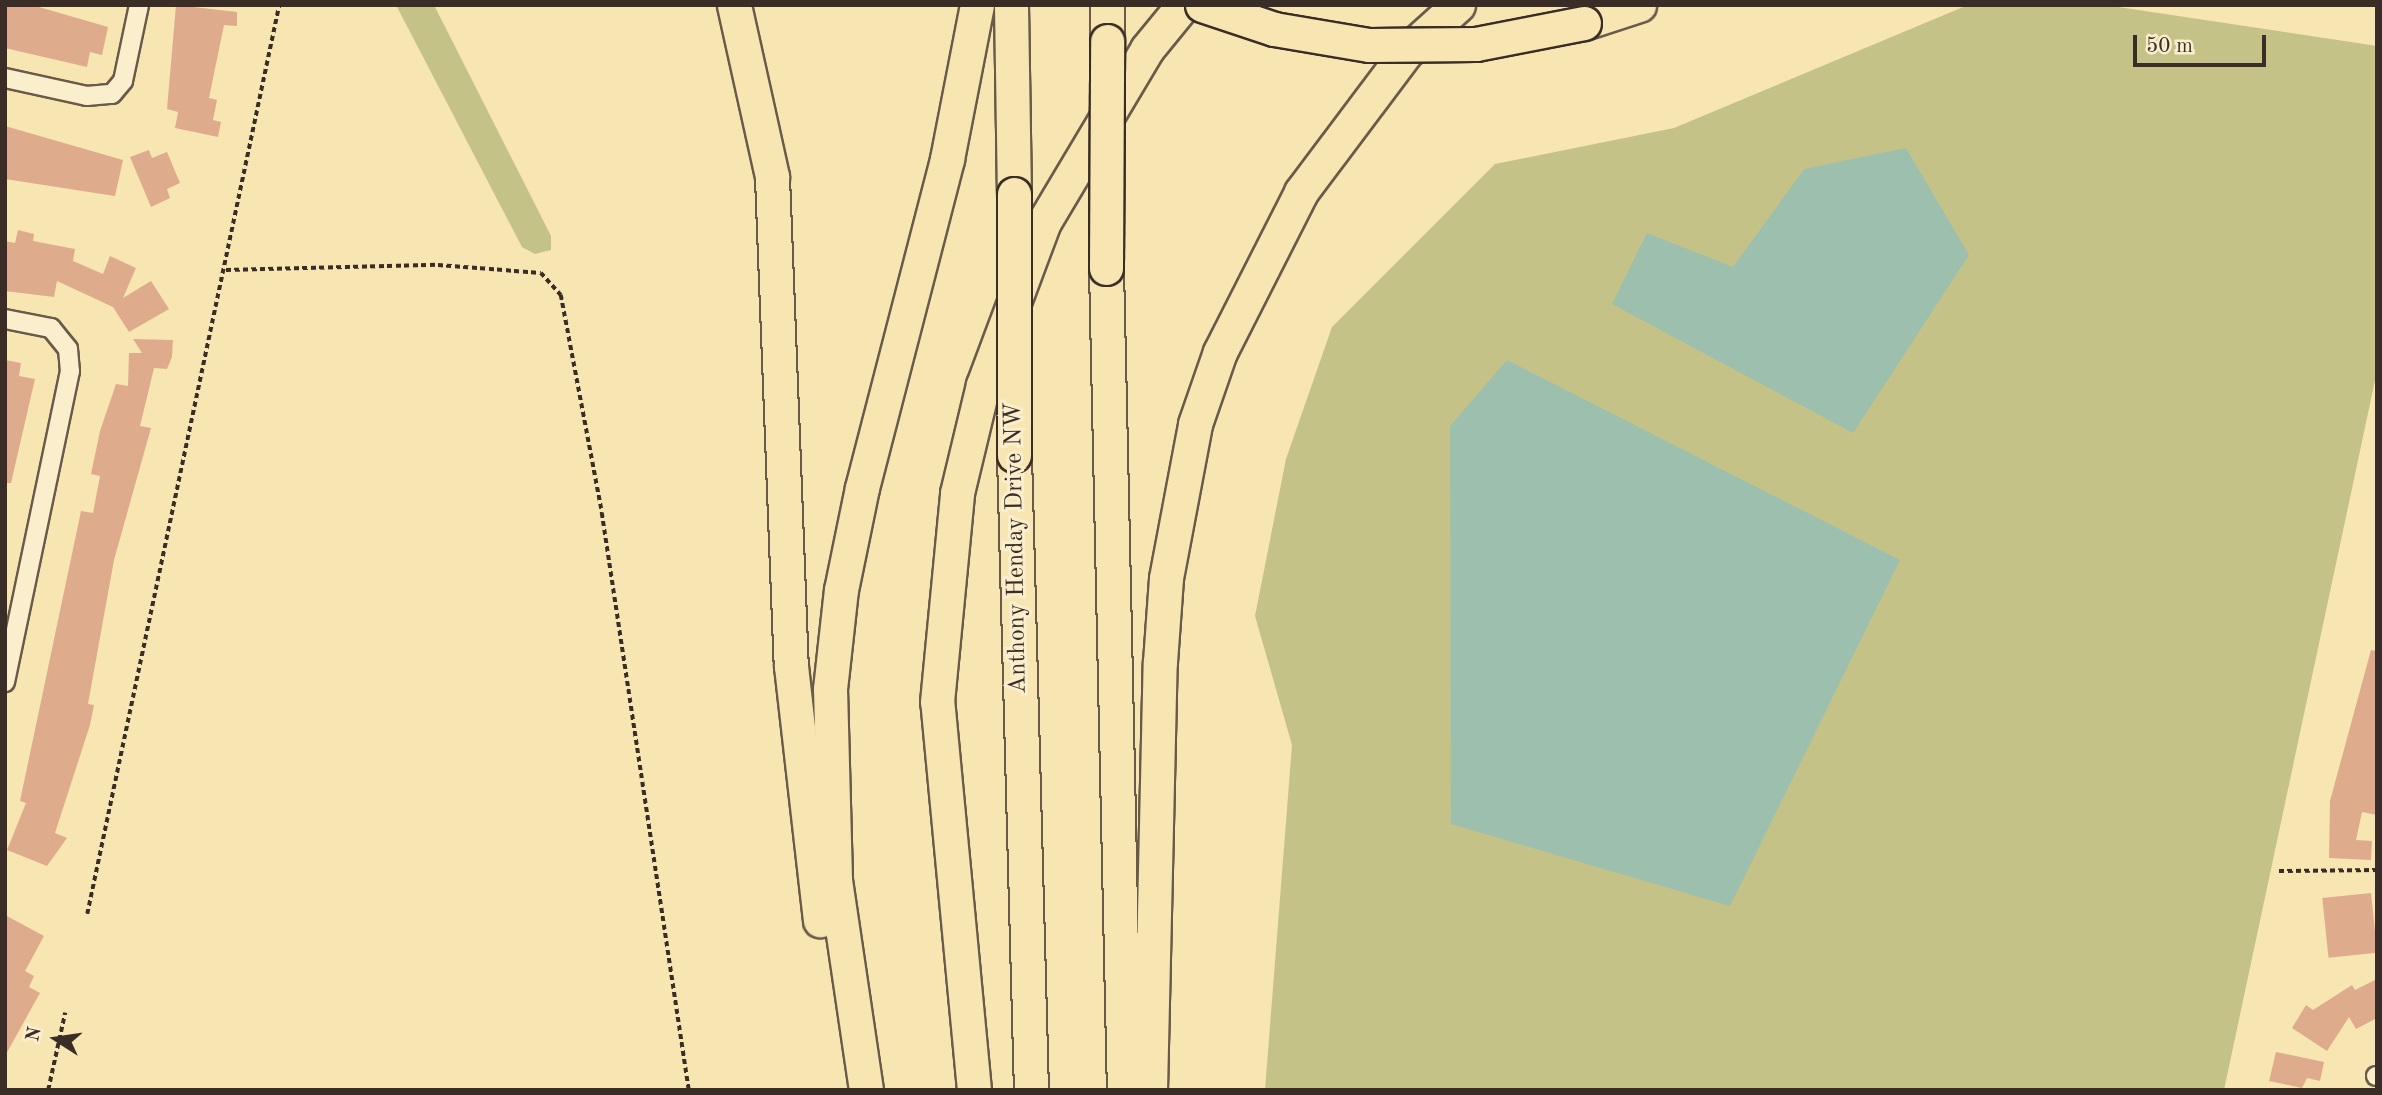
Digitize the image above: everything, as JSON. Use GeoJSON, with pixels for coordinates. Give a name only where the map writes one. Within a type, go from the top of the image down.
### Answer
{"type":"FeatureCollection","features":[{"type":"Feature","properties":{"kind":"highway"},"geometry":{"type":"LineString","coordinates":[[734,5],[772,177],[797,751],[808,859],[851,1090]]}},
{"type":"Feature","properties":{"kind":"highway"},"geometry":{"type":"LineString","coordinates":[[866,1090],[835,879],[830,689],[841,590],[862,488],[947,159],[977,5]]}},
{"type":"Feature","properties":{"kind":"highway","name":"Anthony Henday Drive NW"},"geometry":{"type":"LineString","coordinates":[[1012,5],[1014,455],[1031,1090]]}},
{"type":"Feature","properties":{"kind":"highway"},"geometry":{"type":"LineString","coordinates":[[1107,5],[1106,268],[1124,1090]]}},
{"type":"Feature","properties":{"kind":"highway"},"geometry":{"type":"LineString","coordinates":[[974,1090],[937,702],[957,493],[983,385],[1044,222],[1147,49],[1182,5]]}},
{"type":"Feature","properties":{"kind":"highway"},"geometry":{"type":"LineString","coordinates":[[1202,5],[1274,29],[1369,45],[1476,44],[1584,23],[1639,5]]}},
{"type":"Feature","properties":{"kind":"highway"},"geometry":{"type":"LineString","coordinates":[[1150,1090],[1160,662],[1168,565],[1195,425],[1220,352],[1301,192],[1406,52],[1458,5]]}},
{"type":"Feature","properties":{"kind":"street"},"geometry":{"type":"LineString","coordinates":[[5,78],[87,96],[112,94],[123,81],[139,5]]}},
{"type":"Feature","properties":{"kind":"street"},"geometry":{"type":"LineString","coordinates":[[5,319],[51,328],[65,342],[70,371],[5,682]]}},
{"type":"Feature","properties":{"kind":"path"},"geometry":{"type":"LineString","coordinates":[[86,914],[226,270],[279,5]]}},
{"type":"Feature","properties":{"kind":"path"},"geometry":{"type":"LineString","coordinates":[[226,270],[438,265],[541,273],[561,295],[602,513],[689,1090]]}},
{"type":"Feature","properties":{"kind":"path"},"geometry":{"type":"LineString","coordinates":[[2279,871],[2377,870]]}},
{"type":"Feature","properties":{"kind":"path"},"geometry":{"type":"LineString","coordinates":[[48,1090],[65,1013]]}},
{"type":"Feature","properties":{"kind":"shaded area"},"geometry":{"type":"Polygon","coordinates":[[[396,5],[434,5],[551,236],[551,250],[535,254],[522,247],[396,5]]]}},
{"type":"Feature","properties":{"kind":"shaded area"},"geometry":{"type":"Polygon","coordinates":[[[1968,5],[2105,5],[2377,46],[2377,371],[2224,1090],[1265,1090],[1292,745],[1255,616],[1286,459],[1332,327],[1495,164],[1674,128],[1968,5]]]}},
{"type":"Feature","properties":{"kind":"shaded area"},"geometry":{"type":"Polygon","coordinates":[[[1906,148],[1969,255],[1853,433],[1612,304],[1647,233],[1733,267],[1804,169],[1906,148]]]}},
{"type":"Feature","properties":{"kind":"shaded area"},"geometry":{"type":"Polygon","coordinates":[[[1507,360],[1900,560],[1730,906],[1451,824],[1450,426],[1507,360]]]}},
{"type":"Feature","properties":{"kind":"building"},"geometry":{"type":"Polygon","coordinates":[[[5,5],[32,5],[108,27],[102,55],[90,52],[87,67],[5,48],[5,5]]]}},
{"type":"Feature","properties":{"kind":"building"},"geometry":{"type":"Polygon","coordinates":[[[176,5],[237,12],[237,26],[224,25],[209,98],[217,100],[213,120],[221,122],[218,137],[175,128],[178,112],[167,109],[176,5]]]}},
{"type":"Feature","properties":{"kind":"building"},"geometry":{"type":"Polygon","coordinates":[[[5,126],[123,160],[115,196],[5,179],[5,126]]]}},
{"type":"Feature","properties":{"kind":"building"},"geometry":{"type":"Polygon","coordinates":[[[149,150],[152,158],[167,152],[180,183],[167,189],[170,198],[151,207],[130,157],[149,150]]]}},
{"type":"Feature","properties":{"kind":"building"},"geometry":{"type":"Polygon","coordinates":[[[18,230],[34,234],[33,241],[75,249],[73,261],[103,274],[110,256],[136,268],[123,298],[151,281],[169,309],[129,332],[113,307],[57,281],[54,297],[5,291],[5,241],[15,243],[18,230]]]}},
{"type":"Feature","properties":{"kind":"building"},"geometry":{"type":"Polygon","coordinates":[[[133,339],[173,340],[172,357],[167,369],[154,368],[140,426],[151,428],[114,560],[88,704],[94,705],[90,725],[55,833],[67,838],[47,866],[7,850],[26,803],[20,801],[81,511],[93,513],[100,476],[91,474],[100,431],[116,384],[128,386],[129,353],[142,353],[133,339]]]}},
{"type":"Feature","properties":{"kind":"building"},"geometry":{"type":"Polygon","coordinates":[[[5,360],[21,363],[19,376],[35,379],[11,483],[5,483],[5,360]]]}},
{"type":"Feature","properties":{"kind":"building"},"geometry":{"type":"Polygon","coordinates":[[[2371,650],[2377,651],[2377,815],[2362,812],[2356,840],[2372,841],[2371,860],[2329,858],[2330,801],[2371,650]]]}},
{"type":"Feature","properties":{"kind":"building"},"geometry":{"type":"Polygon","coordinates":[[[2371,893],[2377,953],[2329,958],[2322,898],[2371,893]]]}},
{"type":"Feature","properties":{"kind":"building"},"geometry":{"type":"Polygon","coordinates":[[[5,915],[44,936],[25,971],[34,976],[29,987],[40,993],[5,1056],[5,915]]]}},
{"type":"Feature","properties":{"kind":"building"},"geometry":{"type":"Polygon","coordinates":[[[2377,979],[2377,1018],[2356,1029],[2349,1017],[2327,1051],[2292,1028],[2306,1005],[2313,1010],[2352,985],[2355,990],[2377,979]]]}},
{"type":"Feature","properties":{"kind":"building"},"geometry":{"type":"Polygon","coordinates":[[[2276,1052],[2324,1062],[2320,1081],[2307,1078],[2302,1088],[2269,1081],[2276,1052]]]}}]}
